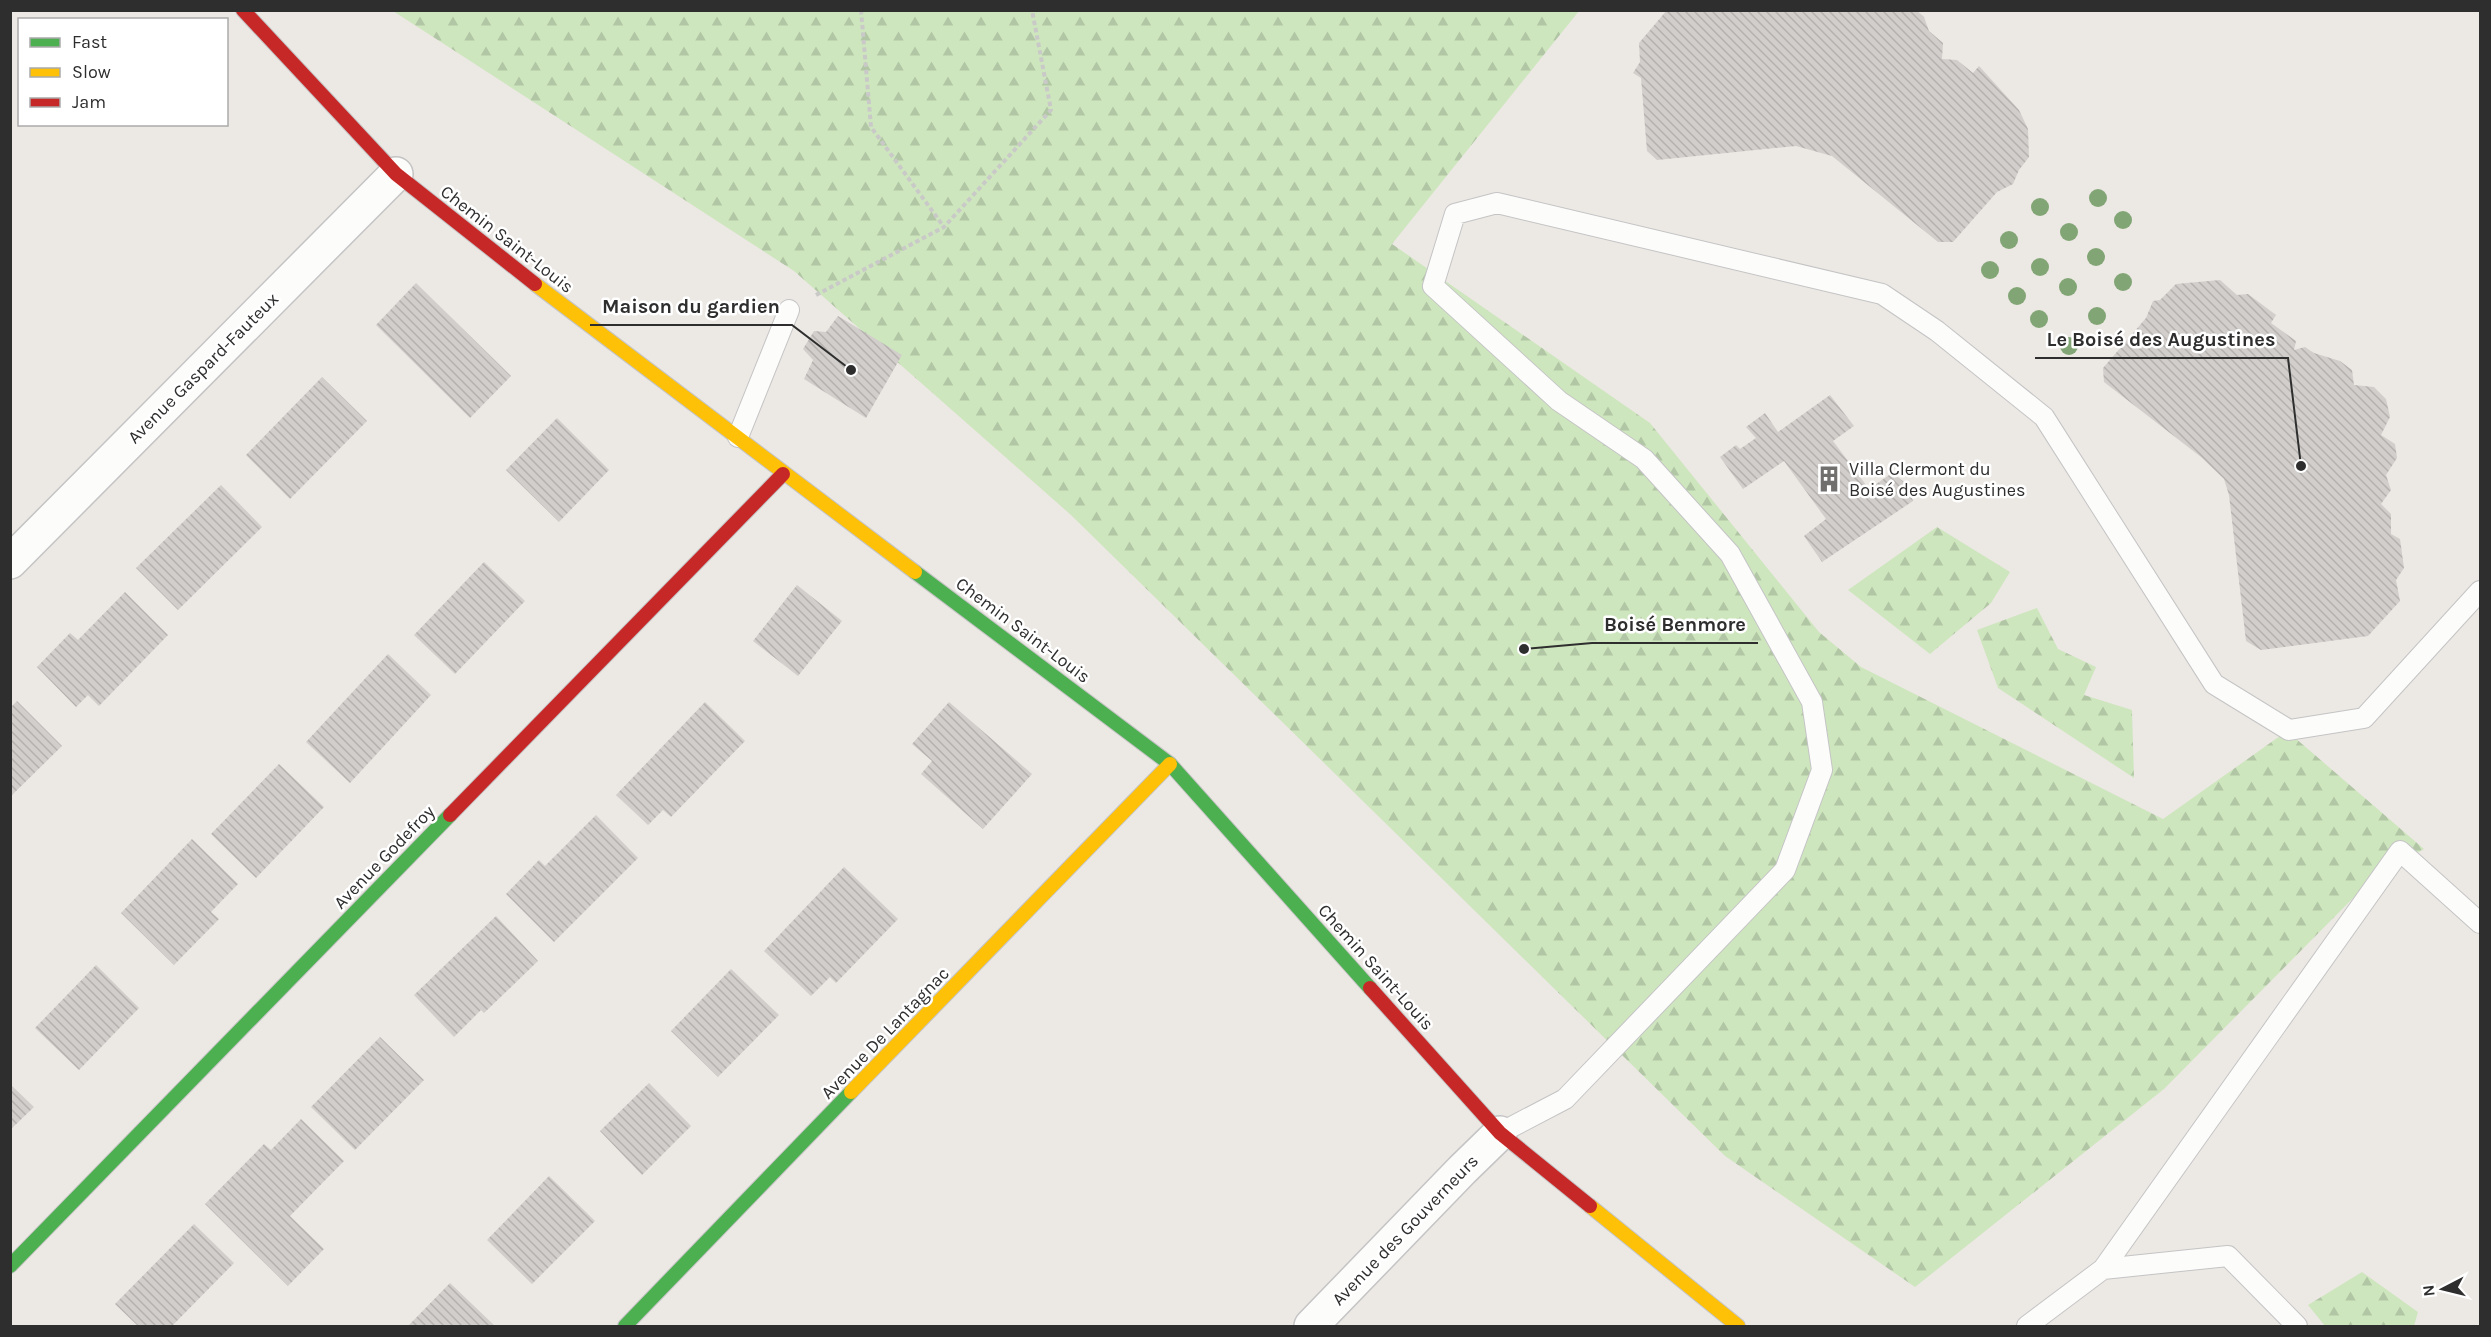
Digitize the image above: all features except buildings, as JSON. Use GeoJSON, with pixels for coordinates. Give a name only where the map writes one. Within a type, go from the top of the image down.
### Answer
{"type":"FeatureCollection","features":[{"type":"Feature","properties":{"kind":"street","name":"Chemin Saint-Louis"},"geometry":{"type":"LineString","coordinates":[[243,10],[396,174],[572,314],[1170,764],[1500,1133],[1738,1326]]}},
{"type":"Feature","properties":{"kind":"street","name":"Avenue Gaspard-Fauteux"},"geometry":{"type":"LineString","coordinates":[[10,562],[396,174]]}},
{"type":"Feature","properties":{"kind":"street","name":"Avenue Godefroy"},"geometry":{"type":"LineString","coordinates":[[10,1266],[783,474]]}},
{"type":"Feature","properties":{"kind":"street","name":"Avenue De Lantagnac"},"geometry":{"type":"LineString","coordinates":[[625,1326],[1170,764]]}},
{"type":"Feature","properties":{"kind":"street","name":"Avenue des Gouverneurs"},"geometry":{"type":"LineString","coordinates":[[1311,1326],[1500,1133]]}},
{"type":"Feature","properties":{"kind":"lane"},"geometry":{"type":"LineString","coordinates":[[1500,1133],[1564,1099],[1785,870],[1822,770],[1812,702],[1730,554],[1644,459],[1559,401],[1432,286],[1455,214],[1497,203],[1882,294],[1937,331],[2044,417],[2214,684],[2289,730],[2364,718],[2481,591]]}},
{"type":"Feature","properties":{"kind":"lane"},"geometry":{"type":"LineString","coordinates":[[738,437],[789,310]]}},
{"type":"Feature","properties":{"kind":"lane"},"geometry":{"type":"LineString","coordinates":[[2027,1326],[2103,1269],[2400,851],[2481,923]]}},
{"type":"Feature","properties":{"kind":"lane"},"geometry":{"type":"LineString","coordinates":[[2103,1269],[2228,1256],[2297,1326]]}},
{"type":"Feature","properties":{"kind":"path"},"geometry":{"type":"LineString","coordinates":[[861,10],[870,127],[944,227]]}},
{"type":"Feature","properties":{"kind":"path"},"geometry":{"type":"LineString","coordinates":[[789,310],[944,227],[1051,110],[1032,10]]}},
{"type":"Feature","properties":{"kind":"green space"},"geometry":{"type":"Polygon","coordinates":[[[393,11],[1579,11],[1392,244],[1650,423],[1819,632],[1861,667],[2163,819],[2287,731],[2424,849],[2371,880],[2164,1089],[1915,1287],[1725,1156],[1071,515],[794,271],[393,11]]]}},
{"type":"Feature","properties":{"kind":"green space"},"geometry":{"type":"Polygon","coordinates":[[[1937,527],[2010,572],[1991,603],[1930,654],[1848,590],[1937,527]]]}},
{"type":"Feature","properties":{"kind":"green space"},"geometry":{"type":"Polygon","coordinates":[[[2037,608],[2058,649],[2096,667],[2084,695],[2132,710],[2134,778],[1998,688],[1977,630],[2037,608]]]}},
{"type":"Feature","properties":{"kind":"green space"},"geometry":{"type":"Polygon","coordinates":[[[2362,1272],[2418,1312],[2414,1326],[2325,1326],[2308,1305],[2362,1272]]]}},
{"type":"Feature","properties":{"kind":"traffic: fast"},"geometry":{"type":"LineString","coordinates":[[915,572],[1170,764],[1370,988]]}},
{"type":"Feature","properties":{"kind":"traffic: fast"},"geometry":{"type":"LineString","coordinates":[[10,1266],[450,815]]}},
{"type":"Feature","properties":{"kind":"traffic: fast"},"geometry":{"type":"LineString","coordinates":[[625,1326],[851,1092]]}},
{"type":"Feature","properties":{"kind":"traffic: slow"},"geometry":{"type":"LineString","coordinates":[[535,284],[915,572]]}},
{"type":"Feature","properties":{"kind":"traffic: slow"},"geometry":{"type":"LineString","coordinates":[[851,1092],[1170,764]]}},
{"type":"Feature","properties":{"kind":"traffic: slow"},"geometry":{"type":"LineString","coordinates":[[1590,1206],[1738,1326]]}},
{"type":"Feature","properties":{"kind":"traffic: jam"},"geometry":{"type":"LineString","coordinates":[[243,10],[396,174],[535,284]]}},
{"type":"Feature","properties":{"kind":"traffic: jam"},"geometry":{"type":"LineString","coordinates":[[450,815],[783,474]]}},
{"type":"Feature","properties":{"kind":"traffic: jam"},"geometry":{"type":"LineString","coordinates":[[1370,988],[1500,1133],[1590,1206]]}},
{"type":"Feature","properties":{"kind":"place","name":"Maison du gardien"},"geometry":{"type":"Point","coordinates":[851,370]}},
{"type":"Feature","properties":{"kind":"place","name":"Le Boisé des Augustines"},"geometry":{"type":"Point","coordinates":[2301,466]}},
{"type":"Feature","properties":{"kind":"place","name":"Villa Clermont du Boisé des Augustines"},"geometry":{"type":"Point","coordinates":[1829,479]}},
{"type":"Feature","properties":{"kind":"place","name":"Boisé Benmore"},"geometry":{"type":"Point","coordinates":[1524,649]}}]}
